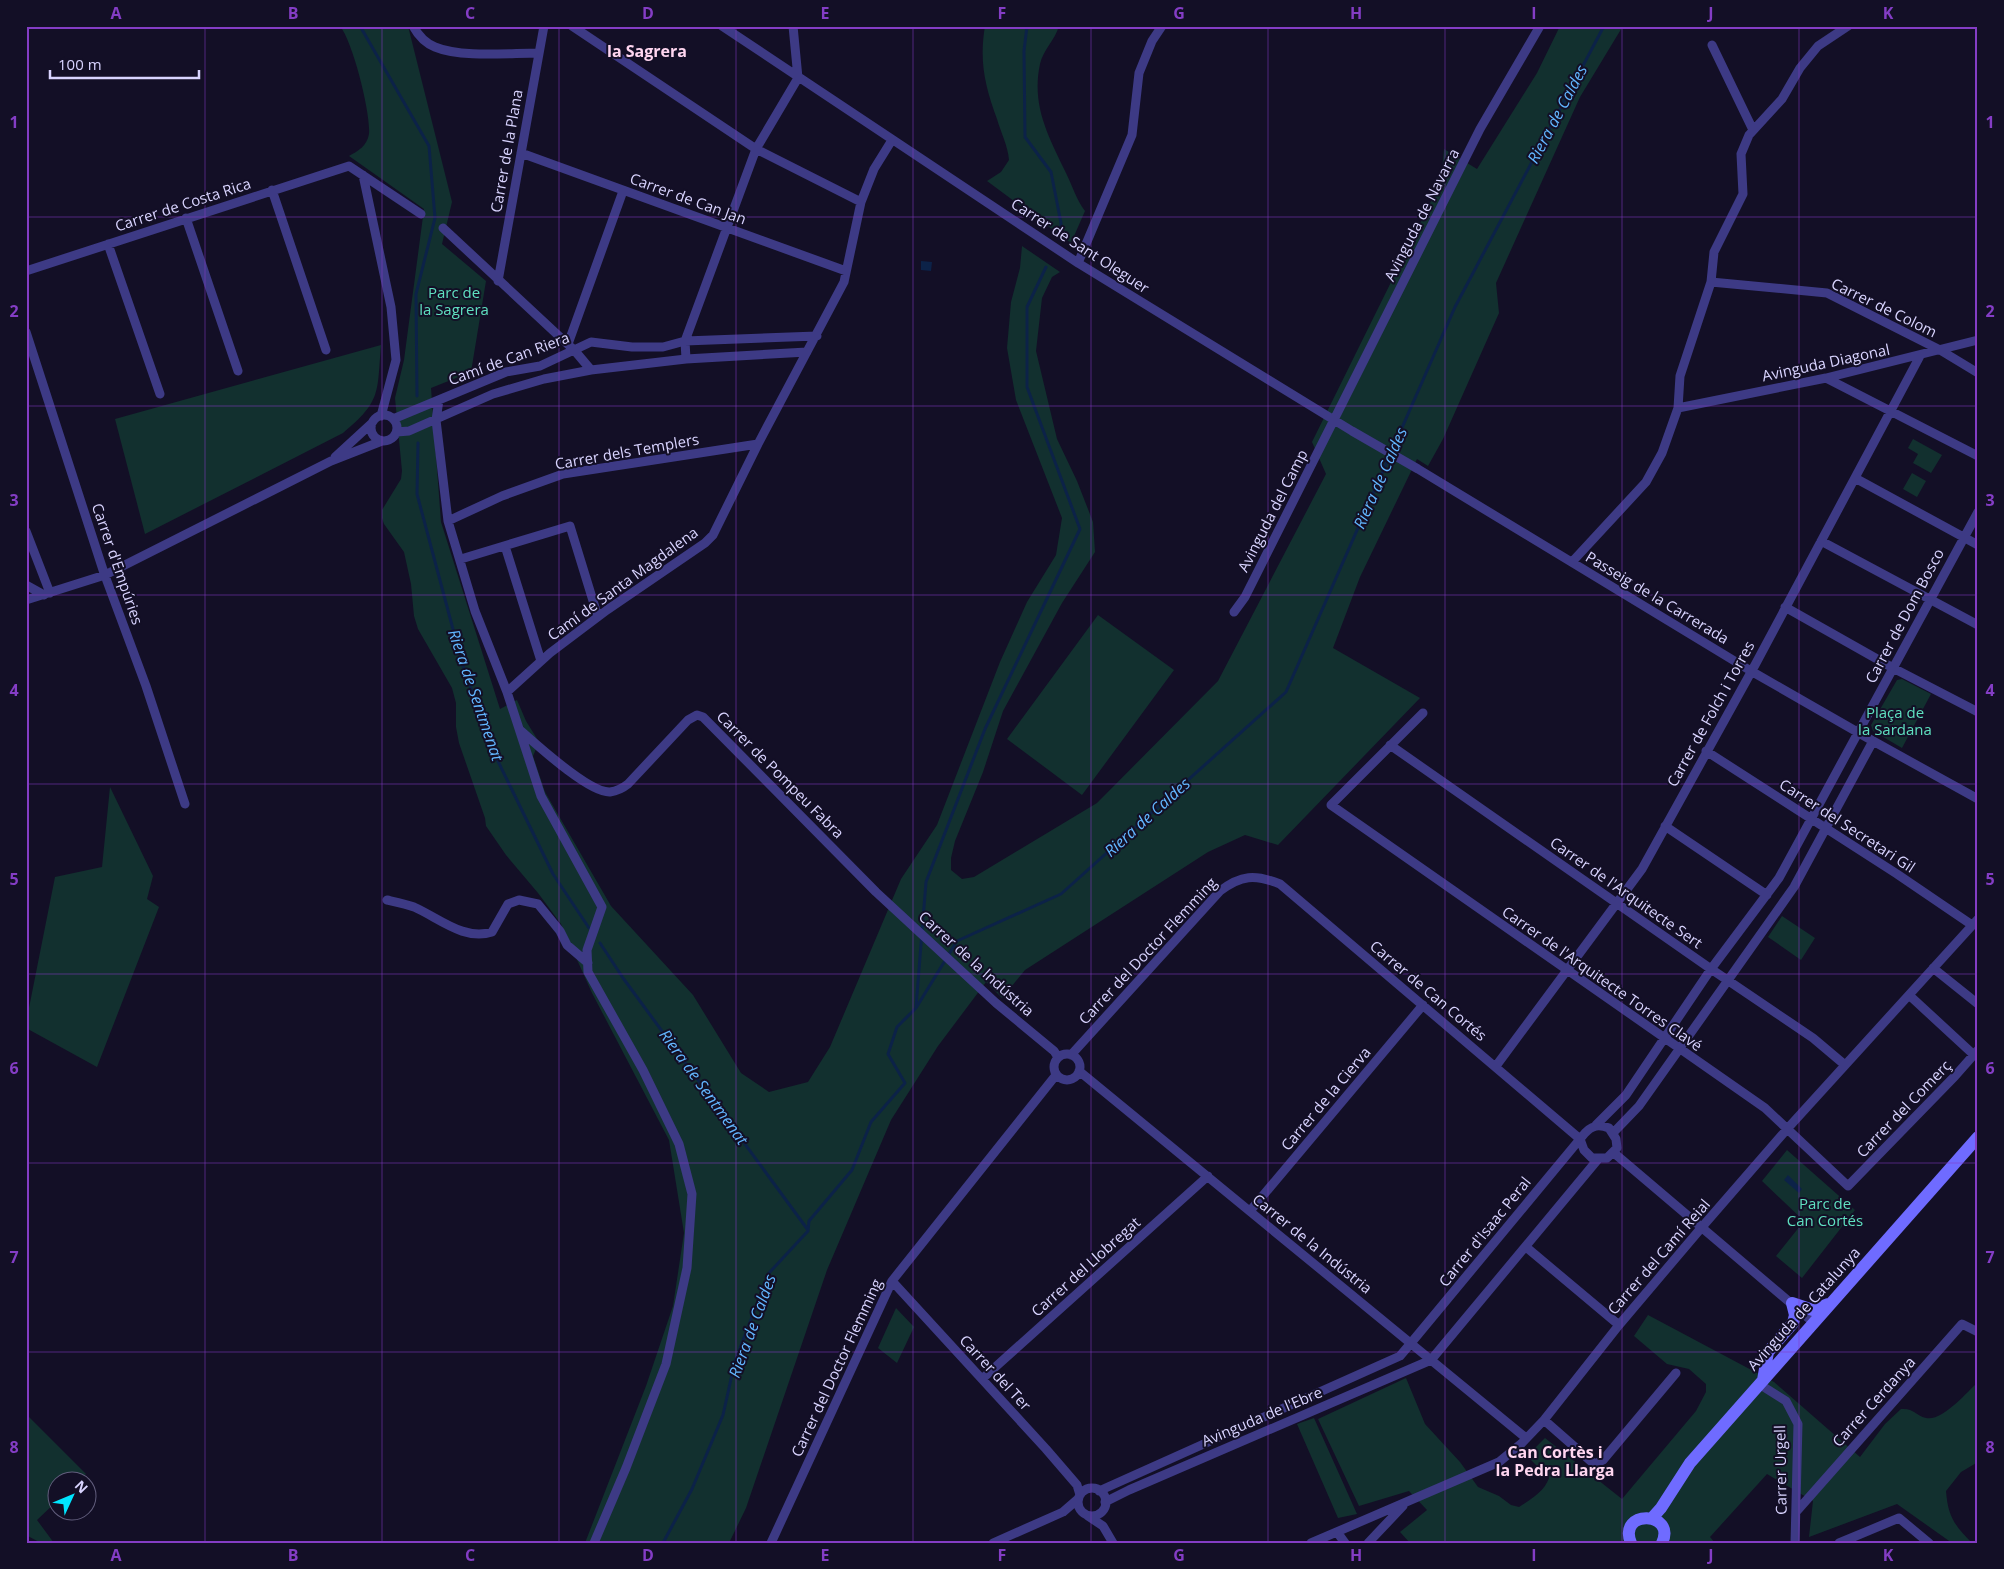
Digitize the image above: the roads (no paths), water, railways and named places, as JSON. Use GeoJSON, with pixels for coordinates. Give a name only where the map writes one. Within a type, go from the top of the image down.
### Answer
{"type":"FeatureCollection","features":[{"type":"Feature","properties":{"kind":"street"},"geometry":{"type":"LineString","coordinates":[[413,26],[418,36],[434,47],[457,52],[538,54]]}},
{"type":"Feature","properties":{"kind":"street","name":"Carrer de la Plana"},"geometry":{"type":"LineString","coordinates":[[498,281],[544,26]]}},
{"type":"Feature","properties":{"kind":"street"},"geometry":{"type":"LineString","coordinates":[[572,26],[756,149],[861,202]]}},
{"type":"Feature","properties":{"kind":"street","name":"Carrer de Sant Oleguer"},"geometry":{"type":"LineString","coordinates":[[722,26],[1078,263],[1352,431]]}},
{"type":"Feature","properties":{"kind":"street"},"geometry":{"type":"LineString","coordinates":[[686,359],[685,342],[756,149],[798,78],[793,26]]}},
{"type":"Feature","properties":{"kind":"street"},"geometry":{"type":"LineString","coordinates":[[1078,263],[1132,135],[1139,74],[1152,42],[1162,26]]}},
{"type":"Feature","properties":{"kind":"street","name":"Avinguda de Navarra"},"geometry":{"type":"LineString","coordinates":[[1334,420],[1480,129],[1540,26]]}},
{"type":"Feature","properties":{"kind":"street"},"geometry":{"type":"LineString","coordinates":[[1572,562],[1646,482],[1662,454],[1678,408],[1680,376],[1711,282],[1714,252],[1743,194],[1741,154],[1749,135],[1782,99],[1800,68],[1818,46],[1848,26]]}},
{"type":"Feature","properties":{"kind":"street"},"geometry":{"type":"LineString","coordinates":[[1712,45],[1754,130]]}},
{"type":"Feature","properties":{"kind":"street","name":"Camí de Santa Magdalena"},"geometry":{"type":"LineString","coordinates":[[507,692],[542,661],[598,617],[705,544],[713,536],[758,444],[844,282],[861,202],[874,169],[892,140]]}},
{"type":"Feature","properties":{"kind":"street","name":"Carrer de Can Jan"},"geometry":{"type":"LineString","coordinates":[[521,153],[846,271]]}},
{"type":"Feature","properties":{"kind":"street","name":"Carrer de Costa Rica"},"geometry":{"type":"LineString","coordinates":[[26,271],[349,166],[363,176]]}},
{"type":"Feature","properties":{"kind":"street"},"geometry":{"type":"LineString","coordinates":[[363,176],[421,214]]}},
{"type":"Feature","properties":{"kind":"street"},"geometry":{"type":"LineString","coordinates":[[331,461],[380,416],[396,360],[391,307],[363,176]]}},
{"type":"Feature","properties":{"kind":"street"},"geometry":{"type":"LineString","coordinates":[[272,190],[326,350]]}},
{"type":"Feature","properties":{"kind":"street"},"geometry":{"type":"LineString","coordinates":[[571,347],[624,190]]}},
{"type":"Feature","properties":{"kind":"street"},"geometry":{"type":"LineString","coordinates":[[186,218],[238,371]]}},
{"type":"Feature","properties":{"kind":"street"},"geometry":{"type":"LineString","coordinates":[[443,228],[571,347],[591,370]]}},
{"type":"Feature","properties":{"kind":"street"},"geometry":{"type":"LineString","coordinates":[[108,244],[160,394]]}},
{"type":"Feature","properties":{"kind":"street","name":"Carrer de Colom"},"geometry":{"type":"LineString","coordinates":[[1711,282],[1827,293],[1940,350],[1978,373]]}},
{"type":"Feature","properties":{"kind":"street","name":"Carrer d'Empúries"},"geometry":{"type":"LineString","coordinates":[[26,332],[105,575],[185,804]]}},
{"type":"Feature","properties":{"kind":"street","name":"Camí de Can Riera"},"geometry":{"type":"LineString","coordinates":[[393,419],[506,372],[540,366],[571,347],[591,342],[632,347],[662,347],[685,342],[817,336]]}},
{"type":"Feature","properties":{"kind":"street","name":"Avinguda Diagonal"},"geometry":{"type":"LineString","coordinates":[[1678,408],[1826,378],[1978,340]]}},
{"type":"Feature","properties":{"kind":"street","name":"Camí de Can Riera"},"geometry":{"type":"LineString","coordinates":[[397,432],[409,432],[493,394],[544,379],[591,370],[686,359],[807,352]]}},
{"type":"Feature","properties":{"kind":"street","name":"Carrer de Folch i Torres"},"geometry":{"type":"LineString","coordinates":[[1496,1066],[1642,869],[1752,670],[1920,356]]}},
{"type":"Feature","properties":{"kind":"street"},"geometry":{"type":"LineString","coordinates":[[1826,378],[1978,456]]}},
{"type":"Feature","properties":{"kind":"street"},"geometry":{"type":"LineString","coordinates":[[439,400],[436,420],[448,521],[475,611],[507,692],[541,796],[602,907],[587,950],[588,972],[643,1070],[679,1144],[692,1194],[687,1268],[666,1364],[626,1468],[594,1543]]}},
{"type":"Feature","properties":{"kind":"street"},"geometry":{"type":"LineString","coordinates":[[26,600],[105,575],[331,461],[382,441],[392,439],[397,432],[397,425],[393,419],[387,416],[380,416]]}},
{"type":"Feature","properties":{"kind":"street","name":"Avinguda del Camp"},"geometry":{"type":"LineString","coordinates":[[1234,612],[1245,597],[1334,420]]}},
{"type":"Feature","properties":{"kind":"street"},"geometry":{"type":"LineString","coordinates":[[372,423],[373,434],[382,441]]}},
{"type":"Feature","properties":{"kind":"street","name":"Passeig de la Carrerada"},"geometry":{"type":"LineString","coordinates":[[1352,431],[1418,468],[1857,732],[1978,799]]}},
{"type":"Feature","properties":{"kind":"street","name":"Carrer dels Templers"},"geometry":{"type":"LineString","coordinates":[[448,521],[502,496],[563,474],[758,444]]}},
{"type":"Feature","properties":{"kind":"street"},"geometry":{"type":"LineString","coordinates":[[1855,478],[1978,545]]}},
{"type":"Feature","properties":{"kind":"street","name":"Carrer de Dom Bosco"},"geometry":{"type":"LineString","coordinates":[[1596,1125],[1626,1095],[1711,969],[1779,878],[1978,512]]}},
{"type":"Feature","properties":{"kind":"street"},"geometry":{"type":"LineString","coordinates":[[460,558],[570,526],[598,617]]}},
{"type":"Feature","properties":{"kind":"street"},"geometry":{"type":"LineString","coordinates":[[26,531],[47,594]]}},
{"type":"Feature","properties":{"kind":"street"},"geometry":{"type":"LineString","coordinates":[[1821,541],[1978,625]]}},
{"type":"Feature","properties":{"kind":"street"},"geometry":{"type":"LineString","coordinates":[[505,546],[542,661]]}},
{"type":"Feature","properties":{"kind":"street"},"geometry":{"type":"LineString","coordinates":[[26,585],[47,594]]}},
{"type":"Feature","properties":{"kind":"street"},"geometry":{"type":"LineString","coordinates":[[1785,607],[1893,668],[1978,712]]}},
{"type":"Feature","properties":{"kind":"street"},"geometry":{"type":"LineString","coordinates":[[1390,744],[1423,713]]}},
{"type":"Feature","properties":{"kind":"street","name":"Carrer de Pompeu Fabra"},"geometry":{"type":"LineString","coordinates":[[520,730],[566,770],[609,792],[617,791],[628,784],[688,720],[697,715],[703,716],[876,892]]}},
{"type":"Feature","properties":{"kind":"street"},"geometry":{"type":"LineString","coordinates":[[1613,1133],[1639,1106],[1794,887],[1873,741]]}},
{"type":"Feature","properties":{"kind":"street","name":"Carrer de l'Arquitecte Torres Clavé"},"geometry":{"type":"LineString","coordinates":[[1390,744],[1331,806],[1765,1108],[1848,1186]]}},
{"type":"Feature","properties":{"kind":"street","name":"Carrer de l'Arquitecte Sert"},"geometry":{"type":"LineString","coordinates":[[1390,744],[1616,903],[1813,1038],[1845,1066]]}},
{"type":"Feature","properties":{"kind":"street","name":"Carrer del Secretari Gil"},"geometry":{"type":"LineString","coordinates":[[1706,751],[1975,922]]}},
{"type":"Feature","properties":{"kind":"street"},"geometry":{"type":"LineString","coordinates":[[1665,826],[1766,895]]}},
{"type":"Feature","properties":{"kind":"street","name":"Carrer de Can Cortés"},"geometry":{"type":"LineString","coordinates":[[1252,877],[1267,879],[1280,884],[1580,1138]]}},
{"type":"Feature","properties":{"kind":"street","name":"Carrer del Doctor Flemming"},"geometry":{"type":"LineString","coordinates":[[1071,1055],[1220,891],[1234,880],[1252,877]]}},
{"type":"Feature","properties":{"kind":"street","name":"Carrer de la Indústria"},"geometry":{"type":"LineString","coordinates":[[876,892],[996,1003],[1054,1051],[1058,1057]]}},
{"type":"Feature","properties":{"kind":"street"},"geometry":{"type":"LineString","coordinates":[[387,900],[413,907],[469,934],[484,935],[492,932],[508,904],[520,900],[538,904],[560,931],[567,945],[588,963]]}},
{"type":"Feature","properties":{"kind":"street","name":"Carrer del Camí Reial"},"geometry":{"type":"LineString","coordinates":[[1311,1543],[1499,1462],[1526,1438],[1544,1420],[1619,1325],[1788,1128],[1975,922]]}},
{"type":"Feature","properties":{"kind":"street"},"geometry":{"type":"LineString","coordinates":[[1933,968],[1978,1004]]}},
{"type":"Feature","properties":{"kind":"street"},"geometry":{"type":"LineString","coordinates":[[1909,995],[1976,1052]]}},
{"type":"Feature","properties":{"kind":"street","name":"Carrer de la Cierva"},"geometry":{"type":"LineString","coordinates":[[1250,1211],[1423,1005]]}},
{"type":"Feature","properties":{"kind":"street","name":"Carrer del Comerç"},"geometry":{"type":"LineString","coordinates":[[1848,1186],[1976,1052]]}},
{"type":"Feature","properties":{"kind":"street"},"geometry":{"type":"LineString","coordinates":[[1066,1054],[1071,1055],[1079,1063],[1079,1071],[1071,1080],[1064,1080],[1056,1075],[1054,1065],[1058,1057],[1066,1054]]}},
{"type":"Feature","properties":{"kind":"street","name":"Carrer de la Indústria"},"geometry":{"type":"LineString","coordinates":[[1079,1071],[1526,1438]]}},
{"type":"Feature","properties":{"kind":"street","name":"Carrer del Doctor Flemming"},"geometry":{"type":"LineString","coordinates":[[771,1543],[892,1281],[1056,1075]]}},
{"type":"Feature","properties":{"kind":"street"},"geometry":{"type":"LineString","coordinates":[[1596,1125],[1603,1126],[1613,1133],[1618,1144],[1614,1154],[1607,1158],[1592,1158],[1581,1145],[1580,1138],[1589,1128],[1596,1125]]}},
{"type":"Feature","properties":{"kind":"street","name":"Avinguda de Catalunya"},"geometry":{"type":"LineString","coordinates":[[1658,1517],[1690,1463],[1978,1137]]}},
{"type":"Feature","properties":{"kind":"street","name":"Carrer d'Isaac Peral"},"geometry":{"type":"LineString","coordinates":[[1412,1343],[1580,1138]]}},
{"type":"Feature","properties":{"kind":"street"},"geometry":{"type":"LineString","coordinates":[[1614,1154],[1814,1322]]}},
{"type":"Feature","properties":{"kind":"street"},"geometry":{"type":"LineString","coordinates":[[1431,1360],[1599,1158]]}},
{"type":"Feature","properties":{"kind":"street","name":"Carrer del Llobregat"},"geometry":{"type":"LineString","coordinates":[[982,1379],[1208,1176]]}},
{"type":"Feature","properties":{"kind":"street"},"geometry":{"type":"LineString","coordinates":[[1526,1247],[1619,1325]]}},
{"type":"Feature","properties":{"kind":"street","name":"Carrer del Ter"},"geometry":{"type":"LineString","coordinates":[[892,1281],[1077,1485],[1081,1495]]}},
{"type":"Feature","properties":{"kind":"street"},"geometry":{"type":"LineString","coordinates":[[1792,1303],[1813,1310],[1823,1307],[1832,1301]]}},
{"type":"Feature","properties":{"kind":"street"},"geometry":{"type":"LineString","coordinates":[[1761,1382],[1768,1352],[1793,1323],[1795,1315],[1792,1303]]}},
{"type":"Feature","properties":{"kind":"street","name":"Carrer Cerdanya"},"geometry":{"type":"LineString","coordinates":[[1796,1512],[1962,1324],[1978,1332]]}},
{"type":"Feature","properties":{"kind":"street","name":"Avinguda de l'Ebre"},"geometry":{"type":"LineString","coordinates":[[1099,1491],[1400,1356],[1412,1343]]}},
{"type":"Feature","properties":{"kind":"street","name":"Avinguda de l'Ebre"},"geometry":{"type":"LineString","coordinates":[[1063,1512],[1096,1515],[1104,1506],[1129,1490],[1431,1360]]}},
{"type":"Feature","properties":{"kind":"street"},"geometry":{"type":"LineString","coordinates":[[1544,1420],[1593,1463],[1597,1463],[1603,1460],[1676,1373]]}},
{"type":"Feature","properties":{"kind":"street","name":"Carrer Urgell"},"geometry":{"type":"LineString","coordinates":[[1761,1382],[1786,1401],[1798,1424],[1795,1543]]}},
{"type":"Feature","properties":{"kind":"street"},"geometry":{"type":"LineString","coordinates":[[1103,1526],[1104,1506],[1102,1494],[1095,1489],[1081,1495],[1078,1504],[1085,1514],[1103,1526],[1113,1543]]}},
{"type":"Feature","properties":{"kind":"street","name":"Avinguda de l'Ebre"},"geometry":{"type":"LineString","coordinates":[[993,1543],[1063,1512],[1081,1495]]}},
{"type":"Feature","properties":{"kind":"street"},"geometry":{"type":"LineString","coordinates":[[1368,1543],[1406,1502]]}},
{"type":"Feature","properties":{"kind":"street"},"geometry":{"type":"LineString","coordinates":[[1630,1542],[1629,1532],[1631,1525],[1644,1517],[1658,1517],[1664,1532],[1662,1543]]}},
{"type":"Feature","properties":{"kind":"street"},"geometry":{"type":"LineString","coordinates":[[1839,1543],[1899,1518],[1929,1543]]}},
{"type":"Feature","properties":{"kind":"street"},"geometry":{"type":"LineString","coordinates":[[1337,1532],[1345,1543]]}},
{"type":"Feature","properties":{"kind":"street"},"geometry":{"type":"LineString","coordinates":[[1862,1543],[1865,1532]]}},
{"type":"Feature","properties":{"kind":"water"},"geometry":{"type":"Polygon","coordinates":[[[921,261],[932,262],[931,271],[921,270],[921,261]]]}},
{"type":"Feature","properties":{"kind":"water"},"geometry":{"type":"Polygon","coordinates":[[[1788,1175],[1802,1189],[1799,1193],[1784,1180],[1788,1175]]]}},
{"type":"Feature","properties":{"kind":"waterway","name":"Riera de Sentmenat"},"geometry":{"type":"LineString","coordinates":[[360,26],[429,146],[435,218],[416,294],[417,396]]}},
{"type":"Feature","properties":{"kind":"waterway"},"geometry":{"type":"LineString","coordinates":[[1027,26],[1024,51],[1025,137],[1051,172],[1061,223],[1060,239]]}},
{"type":"Feature","properties":{"kind":"waterway","name":"Riera de Caldes"},"geometry":{"type":"LineString","coordinates":[[663,1543],[692,1489],[723,1415],[735,1361],[769,1273],[808,1231],[809,1221],[852,1170],[871,1122],[905,1083],[888,1054],[897,1027],[916,1008],[957,941],[1061,894],[1286,692],[1455,307],[1604,26]]}},
{"type":"Feature","properties":{"kind":"waterway"},"geometry":{"type":"LineString","coordinates":[[916,1007],[926,882],[985,729],[1080,529],[1027,387],[1027,307],[1046,267]]}},
{"type":"Feature","properties":{"kind":"waterway","name":"Riera de Sentmenat"},"geometry":{"type":"LineString","coordinates":[[418,443],[417,494],[462,663],[493,751],[553,874],[589,928]]}},
{"type":"Feature","properties":{"kind":"waterway","name":"Riera de Sentmenat"},"geometry":{"type":"LineString","coordinates":[[600,943],[623,978],[808,1230]]}},
{"type":"Feature","properties":{"kind":"district","name":"la Sagrera"},"geometry":{"type":"Point","coordinates":[647,51]}},
{"type":"Feature","properties":{"kind":"district","name":"Can Cortès i la Pedra Llarga"},"geometry":{"type":"Point","coordinates":[1555,1461]}},
{"type":"Feature","properties":{"kind":"park label","name":"Parc de la Sagrera"},"geometry":{"type":"Point","coordinates":[454,302]}},
{"type":"Feature","properties":{"kind":"park label","name":"Plaça de la Sardana"},"geometry":{"type":"Point","coordinates":[1895,722]}},
{"type":"Feature","properties":{"kind":"park label","name":"Parc de Can Cortés"},"geometry":{"type":"Point","coordinates":[1825,1212]}}]}
